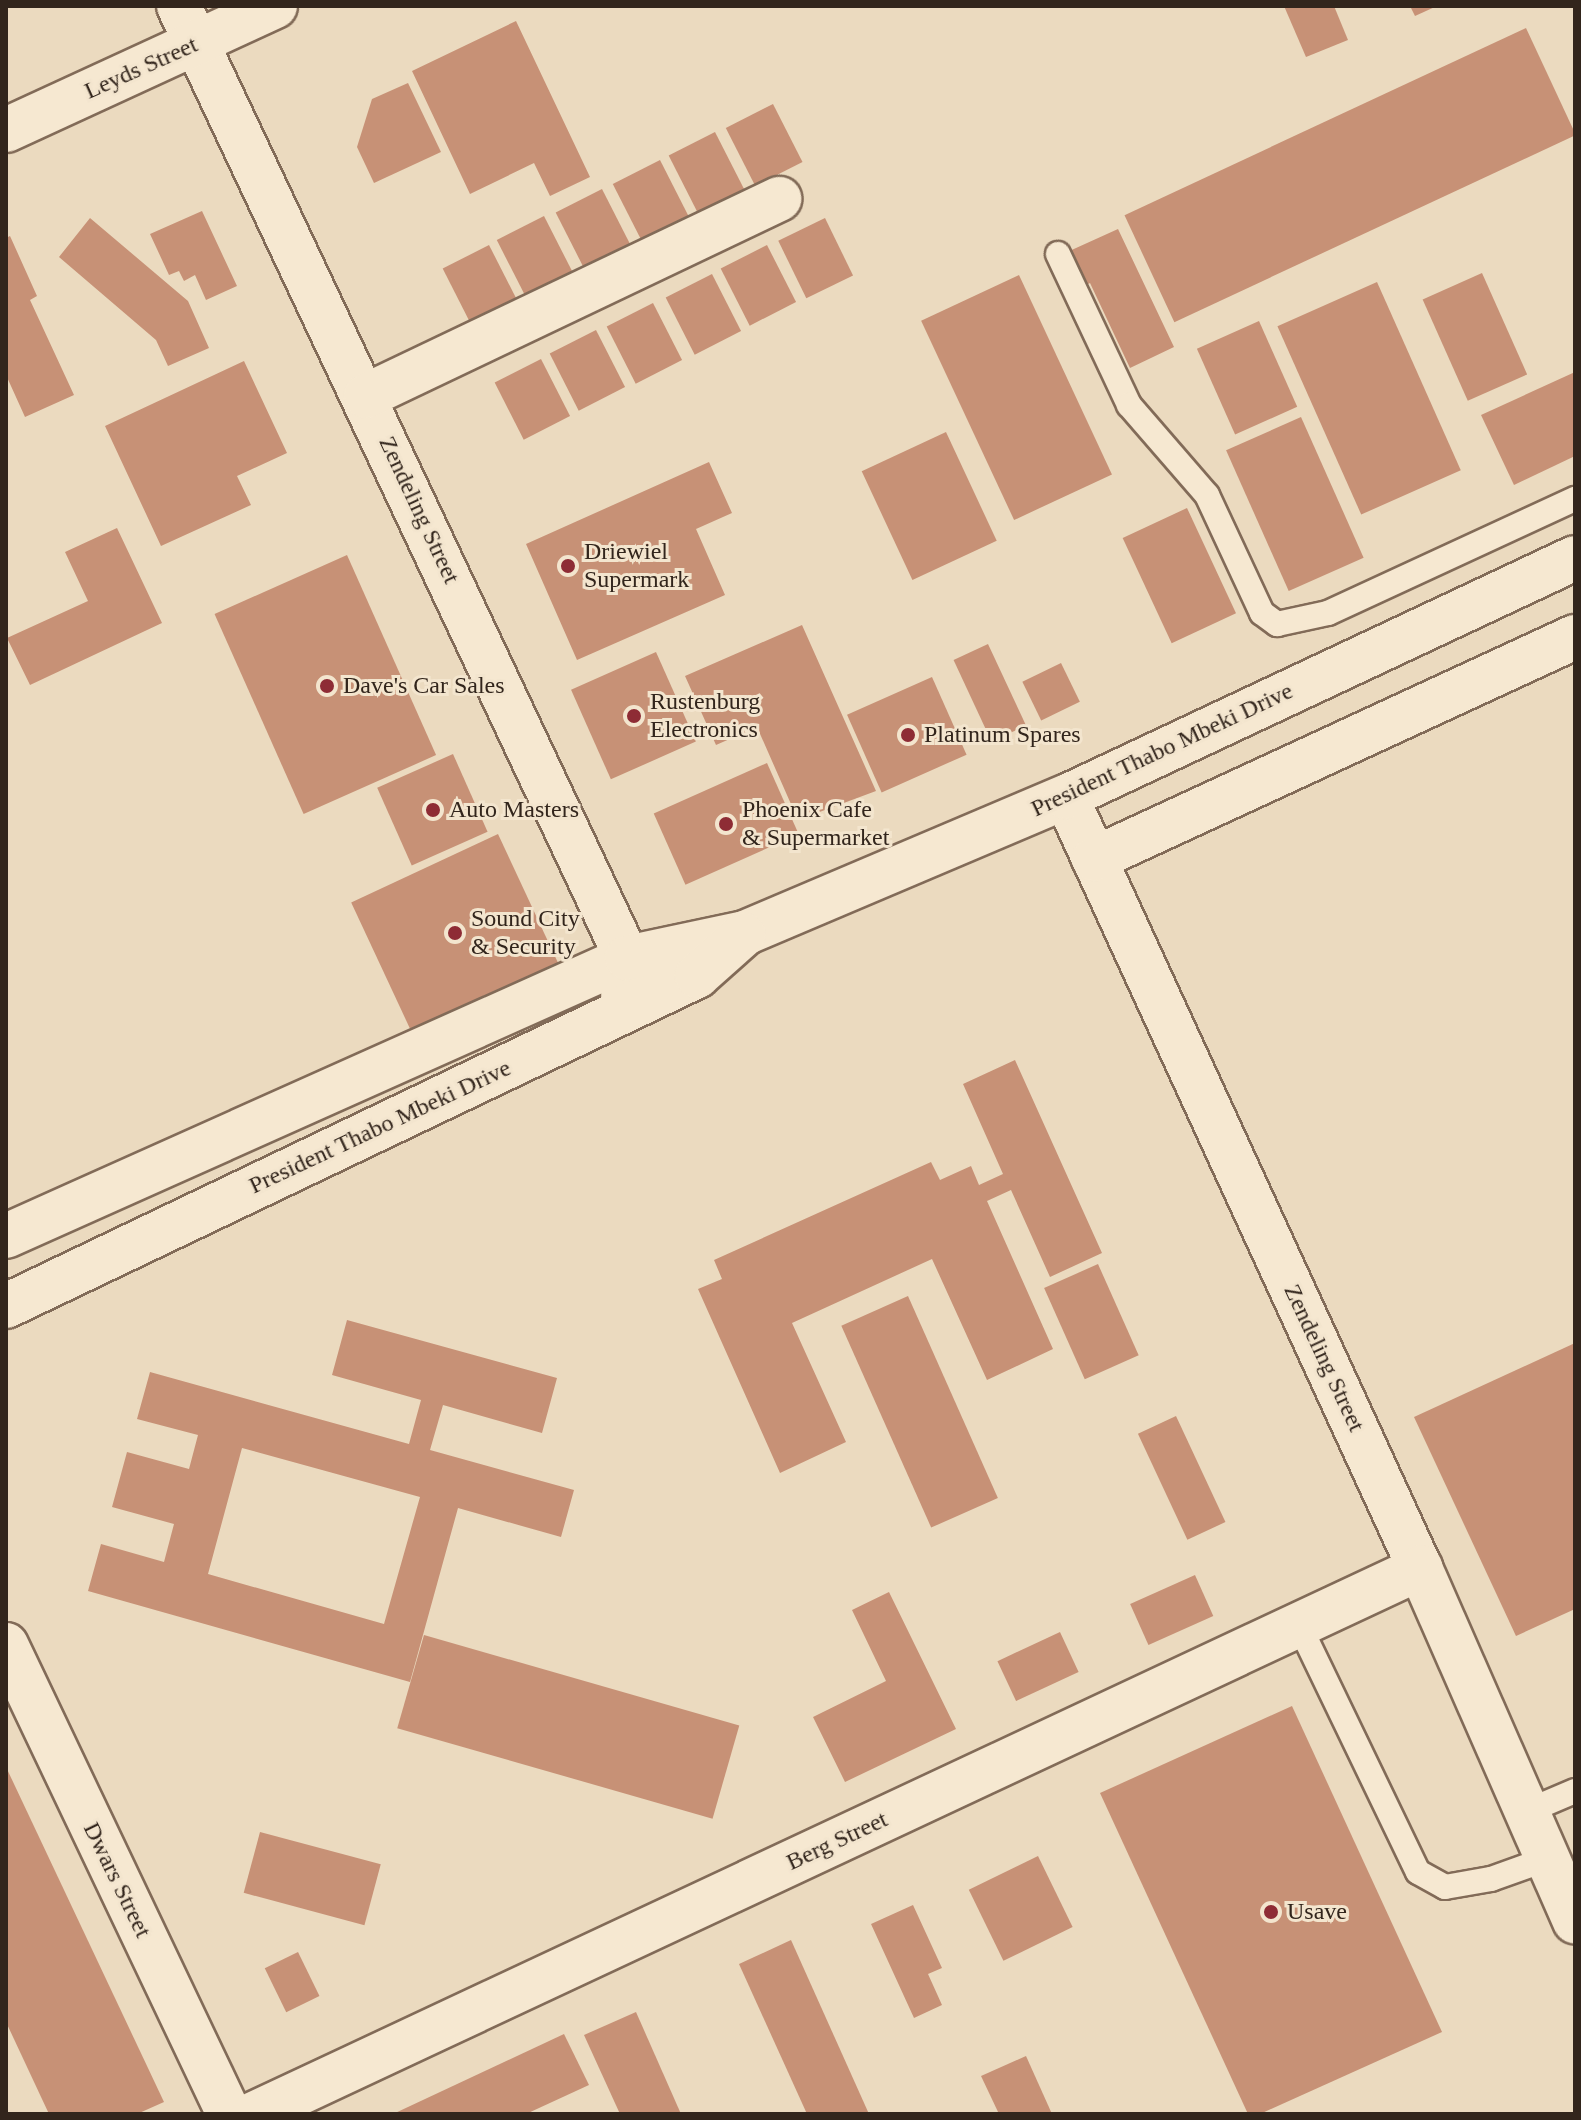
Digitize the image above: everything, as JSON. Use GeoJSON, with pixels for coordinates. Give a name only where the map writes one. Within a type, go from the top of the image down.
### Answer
{"type":"FeatureCollection","features":[{"type":"Feature","properties":{"kind":"street","name":"Leyds Street"},"geometry":{"type":"LineString","coordinates":[[6,130],[186,33],[275,6]]}},
{"type":"Feature","properties":{"kind":"street","name":"Zendeling Street"},"geometry":{"type":"LineString","coordinates":[[186,33],[366,396],[620,961]]}},
{"type":"Feature","properties":{"kind":"street"},"geometry":{"type":"LineString","coordinates":[[366,396],[779,199]]}},
{"type":"Feature","properties":{"kind":"street","name":"President Thabo Mbeki Drive"},"geometry":{"type":"LineString","coordinates":[[9,1227],[620,961],[745,933],[1066,797],[1212,725],[1575,558]]}},
{"type":"Feature","properties":{"kind":"street"},"geometry":{"type":"LineString","coordinates":[[1094,859],[1575,637]]}},
{"type":"Feature","properties":{"kind":"street","name":"Zendeling Street"},"geometry":{"type":"LineString","coordinates":[[1066,797],[1420,1568],[1575,1921]]}},
{"type":"Feature","properties":{"kind":"street","name":"President Thabo Mbeki Drive"},"geometry":{"type":"LineString","coordinates":[[6,1306],[697,976],[745,933]]}},
{"type":"Feature","properties":{"kind":"street"},"geometry":{"type":"LineString","coordinates":[[610,1019],[625,990],[620,961]]}},
{"type":"Feature","properties":{"kind":"street","name":"Berg Street"},"geometry":{"type":"LineString","coordinates":[[254,2114],[1420,1568]]}},
{"type":"Feature","properties":{"kind":"street","name":"Dwars Street"},"geometry":{"type":"LineString","coordinates":[[6,1645],[229,2114]]}},
{"type":"Feature","properties":{"kind":"lane"},"geometry":{"type":"LineString","coordinates":[[162,6],[186,33],[620,961]]}},
{"type":"Feature","properties":{"kind":"lane"},"geometry":{"type":"LineString","coordinates":[[1058,254],[1129,405],[1207,495],[1262,613],[1277,624],[1328,613],[1575,499]]}},
{"type":"Feature","properties":{"kind":"lane"},"geometry":{"type":"LineString","coordinates":[[1299,1625],[1418,1872],[1445,1887],[1491,1879],[1547,1859]]}},
{"type":"Feature","properties":{"kind":"lane"},"geometry":{"type":"LineString","coordinates":[[1528,1811],[1575,1791]]}},
{"type":"Feature","properties":{"kind":"building"},"geometry":{"type":"Polygon","coordinates":[[[1284,6],[1334,6],[1348,40],[1306,57],[1284,6]]]}},
{"type":"Feature","properties":{"kind":"building"},"geometry":{"type":"Polygon","coordinates":[[[1410,6],[1437,6],[1415,16],[1410,6]]]}},
{"type":"Feature","properties":{"kind":"building"},"geometry":{"type":"Polygon","coordinates":[[[516,21],[590,177],[550,196],[534,163],[470,194],[412,71],[516,21]]]}},
{"type":"Feature","properties":{"kind":"building"},"geometry":{"type":"Polygon","coordinates":[[[1526,28],[1575,135],[1174,322],[1125,215],[1526,28]]]}},
{"type":"Feature","properties":{"kind":"building"},"geometry":{"type":"Polygon","coordinates":[[[408,83],[441,152],[374,183],[357,147],[372,99],[408,83]]]}},
{"type":"Feature","properties":{"kind":"building"},"geometry":{"type":"Polygon","coordinates":[[[773,104],[803,162],[755,186],[726,128],[773,104]]]}},
{"type":"Feature","properties":{"kind":"building"},"geometry":{"type":"Polygon","coordinates":[[[715,132],[744,189],[698,213],[669,156],[715,132]]]}},
{"type":"Feature","properties":{"kind":"building"},"geometry":{"type":"Polygon","coordinates":[[[660,160],[690,218],[642,242],[613,184],[660,160]]]}},
{"type":"Feature","properties":{"kind":"building"},"geometry":{"type":"Polygon","coordinates":[[[602,189],[631,246],[585,270],[556,213],[602,189]]]}},
{"type":"Feature","properties":{"kind":"building"},"geometry":{"type":"Polygon","coordinates":[[[202,211],[237,286],[206,300],[195,275],[184,281],[179,271],[169,275],[150,234],[202,211]]]}},
{"type":"Feature","properties":{"kind":"building"},"geometry":{"type":"Polygon","coordinates":[[[544,216],[573,273],[526,297],[497,240],[544,216]]]}},
{"type":"Feature","properties":{"kind":"building"},"geometry":{"type":"Polygon","coordinates":[[[90,218],[188,301],[209,348],[168,366],[156,340],[59,257],[90,218]]]}},
{"type":"Feature","properties":{"kind":"building"},"geometry":{"type":"Polygon","coordinates":[[[825,218],[853,276],[806,298],[778,241],[825,218]]]}},
{"type":"Feature","properties":{"kind":"building"},"geometry":{"type":"Polygon","coordinates":[[[1118,229],[1174,347],[1130,368],[1090,283],[1081,288],[1065,253],[1118,229]]]}},
{"type":"Feature","properties":{"kind":"building"},"geometry":{"type":"Polygon","coordinates":[[[10,236],[37,296],[30,300],[74,395],[25,417],[6,375],[6,238],[10,236]]]}},
{"type":"Feature","properties":{"kind":"building"},"geometry":{"type":"Polygon","coordinates":[[[489,245],[518,302],[472,326],[443,269],[489,245]]]}},
{"type":"Feature","properties":{"kind":"building"},"geometry":{"type":"Polygon","coordinates":[[[767,245],[796,302],[750,326],[721,269],[767,245]]]}},
{"type":"Feature","properties":{"kind":"building"},"geometry":{"type":"Polygon","coordinates":[[[1482,273],[1527,374],[1468,401],[1423,299],[1482,273]]]}},
{"type":"Feature","properties":{"kind":"building"},"geometry":{"type":"Polygon","coordinates":[[[712,274],[741,331],[695,355],[666,298],[712,274]]]}},
{"type":"Feature","properties":{"kind":"building"},"geometry":{"type":"Polygon","coordinates":[[[1019,275],[1112,474],[1014,520],[921,321],[1019,275]]]}},
{"type":"Feature","properties":{"kind":"building"},"geometry":{"type":"Polygon","coordinates":[[[1377,282],[1461,470],[1361,515],[1277,326],[1377,282]]]}},
{"type":"Feature","properties":{"kind":"building"},"geometry":{"type":"Polygon","coordinates":[[[653,303],[682,360],[636,384],[607,327],[653,303]]]}},
{"type":"Feature","properties":{"kind":"building"},"geometry":{"type":"Polygon","coordinates":[[[1259,321],[1297,407],[1235,435],[1197,349],[1259,321]]]}},
{"type":"Feature","properties":{"kind":"building"},"geometry":{"type":"Polygon","coordinates":[[[596,330],[625,387],[579,411],[550,354],[596,330]]]}},
{"type":"Feature","properties":{"kind":"building"},"geometry":{"type":"Polygon","coordinates":[[[541,359],[570,416],[524,440],[495,383],[541,359]]]}},
{"type":"Feature","properties":{"kind":"building"},"geometry":{"type":"Polygon","coordinates":[[[244,361],[287,453],[237,476],[251,505],[161,546],[105,426],[244,361]]]}},
{"type":"Feature","properties":{"kind":"building"},"geometry":{"type":"Polygon","coordinates":[[[1575,372],[1575,456],[1514,485],[1481,415],[1575,372]]]}},
{"type":"Feature","properties":{"kind":"building"},"geometry":{"type":"Polygon","coordinates":[[[1301,417],[1364,558],[1289,591],[1226,450],[1301,417]]]}},
{"type":"Feature","properties":{"kind":"building"},"geometry":{"type":"Polygon","coordinates":[[[946,432],[997,541],[912,580],[862,471],[946,432]]]}},
{"type":"Feature","properties":{"kind":"building"},"geometry":{"type":"Polygon","coordinates":[[[709,462],[732,513],[696,529],[725,595],[577,660],[526,544],[709,462]]]}},
{"type":"Feature","properties":{"kind":"building"},"geometry":{"type":"Polygon","coordinates":[[[1187,508],[1236,613],[1172,643],[1123,538],[1187,508]]]}},
{"type":"Feature","properties":{"kind":"building"},"geometry":{"type":"Polygon","coordinates":[[[117,528],[162,623],[30,685],[7,638],[88,601],[65,552],[117,528]]]}},
{"type":"Feature","properties":{"kind":"building","name":"Dave's Car Sales"},"geometry":{"type":"Polygon","coordinates":[[[347,555],[436,755],[304,814],[215,614],[347,555]]]}},
{"type":"Feature","properties":{"kind":"building"},"geometry":{"type":"Polygon","coordinates":[[[802,625],[876,791],[798,820],[757,727],[716,745],[685,676],[802,625]]]}},
{"type":"Feature","properties":{"kind":"building"},"geometry":{"type":"Polygon","coordinates":[[[988,644],[1026,726],[992,742],[954,660],[988,644]]]}},
{"type":"Feature","properties":{"kind":"building","name":"Rustenburg Electronics"},"geometry":{"type":"Polygon","coordinates":[[[656,652],[696,742],[611,779],[571,690],[656,652]]]}},
{"type":"Feature","properties":{"kind":"building"},"geometry":{"type":"Polygon","coordinates":[[[1061,663],[1080,702],[1041,720],[1022,682],[1061,663]]]}},
{"type":"Feature","properties":{"kind":"building","name":"Platinum Spares"},"geometry":{"type":"Polygon","coordinates":[[[932,677],[967,755],[882,792],[847,715],[932,677]]]}},
{"type":"Feature","properties":{"kind":"building","name":"Auto Masters"},"geometry":{"type":"Polygon","coordinates":[[[453,754],[488,832],[412,865],[377,788],[453,754]]]}},
{"type":"Feature","properties":{"kind":"building","name":"Phoenix Cafe & Supermarket"},"geometry":{"type":"Polygon","coordinates":[[[767,763],[799,834],[685,885],[654,813],[767,763]]]}},
{"type":"Feature","properties":{"kind":"building","name":"Sound City & Security"},"geometry":{"type":"Polygon","coordinates":[[[498,834],[559,965],[412,1034],[351,902],[498,834]]]}},
{"type":"Feature","properties":{"kind":"building"},"geometry":{"type":"Polygon","coordinates":[[[1015,1060],[1102,1253],[1050,1277],[1011,1190],[987,1201],[1053,1349],[987,1380],[932,1259],[792,1323],[846,1442],[780,1473],[698,1289],[722,1279],[714,1260],[931,1162],[940,1180],[971,1166],[979,1185],[1003,1174],[963,1084],[1015,1060]]]}},
{"type":"Feature","properties":{"kind":"building"},"geometry":{"type":"Polygon","coordinates":[[[1098,1264],[1139,1355],[1085,1379],[1044,1288],[1098,1264]]]}},
{"type":"Feature","properties":{"kind":"building"},"geometry":{"type":"Polygon","coordinates":[[[908,1296],[998,1498],[931,1528],[841,1326],[908,1296]]]}},
{"type":"Feature","properties":{"kind":"building"},"geometry":{"type":"Polygon","coordinates":[[[347,1320],[557,1378],[542,1433],[443,1405],[430,1450],[574,1490],[561,1537],[458,1508],[410,1682],[88,1591],[101,1544],[164,1562],[174,1524],[112,1507],[127,1452],[189,1469],[198,1435],[137,1419],[150,1372],[409,1444],[421,1400],[332,1375],[347,1320]],[[242,1448],[208,1574],[384,1624],[420,1497],[242,1448]]]}},
{"type":"Feature","properties":{"kind":"building"},"geometry":{"type":"Polygon","coordinates":[[[1575,1343],[1575,1609],[1516,1636],[1414,1417],[1575,1343]]]}},
{"type":"Feature","properties":{"kind":"building"},"geometry":{"type":"Polygon","coordinates":[[[1176,1416],[1225,1522],[1187,1540],[1138,1434],[1176,1416]]]}},
{"type":"Feature","properties":{"kind":"building"},"geometry":{"type":"Polygon","coordinates":[[[1195,1575],[1213,1616],[1148,1645],[1130,1604],[1195,1575]]]}},
{"type":"Feature","properties":{"kind":"building"},"geometry":{"type":"Polygon","coordinates":[[[889,1592],[956,1729],[845,1782],[813,1717],[886,1681],[852,1610],[889,1592]]]}},
{"type":"Feature","properties":{"kind":"building"},"geometry":{"type":"Polygon","coordinates":[[[1060,1632],[1079,1672],[1016,1701],[997,1661],[1060,1632]]]}},
{"type":"Feature","properties":{"kind":"building"},"geometry":{"type":"Polygon","coordinates":[[[424,1635],[739,1725],[713,1819],[397,1728],[424,1635]]]}},
{"type":"Feature","properties":{"kind":"building","name":"Usave"},"geometry":{"type":"Polygon","coordinates":[[[1292,1706],[1442,2032],[1260,2114],[1248,2114],[1100,1793],[1292,1706]]]}},
{"type":"Feature","properties":{"kind":"building"},"geometry":{"type":"Polygon","coordinates":[[[6,1767],[164,2102],[137,2114],[49,2114],[6,2022],[6,1767]]]}},
{"type":"Feature","properties":{"kind":"building"},"geometry":{"type":"Polygon","coordinates":[[[260,1832],[381,1864],[364,1925],[244,1893],[260,1832]]]}},
{"type":"Feature","properties":{"kind":"building"},"geometry":{"type":"Polygon","coordinates":[[[1038,1856],[1073,1927],[1003,1961],[969,1890],[1038,1856]]]}},
{"type":"Feature","properties":{"kind":"building"},"geometry":{"type":"Polygon","coordinates":[[[913,1905],[942,1968],[928,1974],[942,2005],[914,2018],[871,1924],[913,1905]]]}},
{"type":"Feature","properties":{"kind":"building"},"geometry":{"type":"Polygon","coordinates":[[[791,1940],[869,2114],[807,2114],[739,1964],[791,1940]]]}},
{"type":"Feature","properties":{"kind":"building"},"geometry":{"type":"Polygon","coordinates":[[[298,1952],[319,1996],[286,2012],[265,1968],[298,1952]]]}},
{"type":"Feature","properties":{"kind":"building"},"geometry":{"type":"Polygon","coordinates":[[[636,2012],[681,2114],[620,2114],[584,2035],[636,2012]]]}},
{"type":"Feature","properties":{"kind":"building"},"geometry":{"type":"Polygon","coordinates":[[[564,2034],[589,2085],[526,2114],[393,2114],[564,2034]]]}},
{"type":"Feature","properties":{"kind":"building"},"geometry":{"type":"Polygon","coordinates":[[[1026,2056],[1052,2114],[999,2114],[981,2076],[1026,2056]]]}},
{"type":"Feature","properties":{"kind":"place","name":"Driewiel Supermark"},"geometry":{"type":"Point","coordinates":[568,566]}},
{"type":"Feature","properties":{"kind":"place","name":"Dave's Car Sales"},"geometry":{"type":"Point","coordinates":[327,686]}},
{"type":"Feature","properties":{"kind":"place","name":"Rustenburg Electronics"},"geometry":{"type":"Point","coordinates":[634,716]}},
{"type":"Feature","properties":{"kind":"place","name":"Platinum Spares"},"geometry":{"type":"Point","coordinates":[908,735]}},
{"type":"Feature","properties":{"kind":"place","name":"Auto Masters"},"geometry":{"type":"Point","coordinates":[433,810]}},
{"type":"Feature","properties":{"kind":"place","name":"Phoenix Cafe & Supermarket"},"geometry":{"type":"Point","coordinates":[726,824]}},
{"type":"Feature","properties":{"kind":"place","name":"Sound City & Security"},"geometry":{"type":"Point","coordinates":[455,933]}},
{"type":"Feature","properties":{"kind":"place","name":"Usave"},"geometry":{"type":"Point","coordinates":[1271,1912]}}]}
